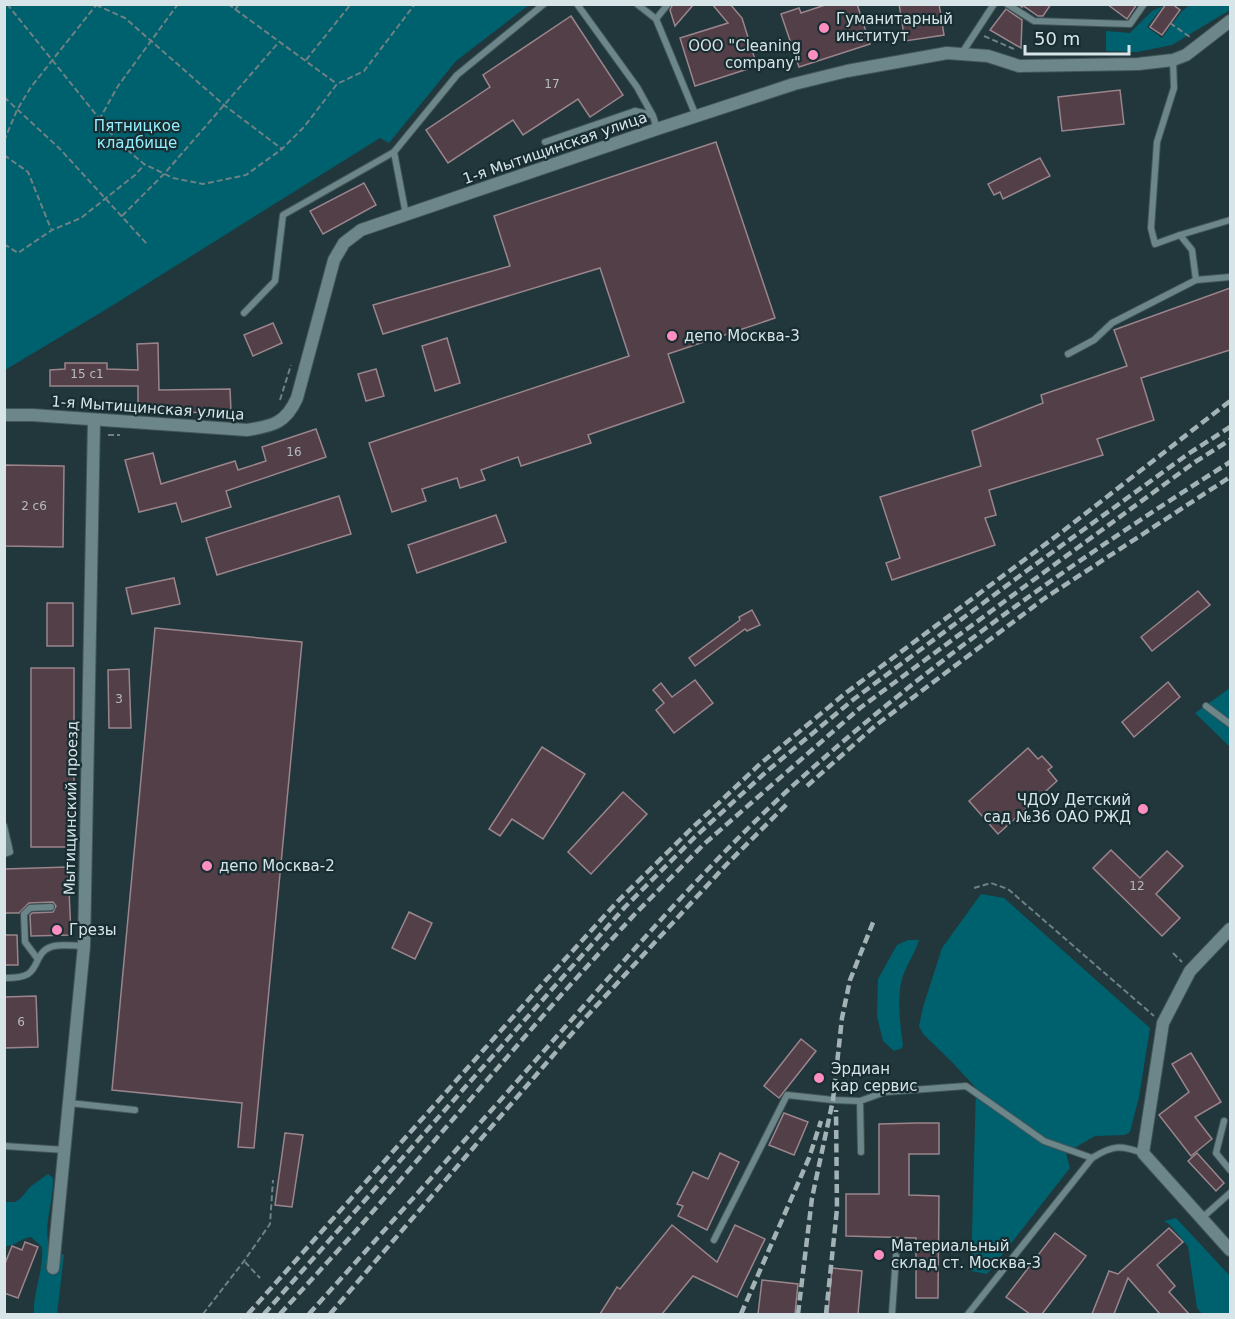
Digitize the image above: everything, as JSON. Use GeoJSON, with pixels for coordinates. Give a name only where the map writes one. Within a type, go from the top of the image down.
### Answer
{"type":"FeatureCollection","features":[{"type":"Feature","properties":{"kind":"street","name":"1-я Мытищинская улица"},"geometry":{"type":"LineString","coordinates":[[4,415],[247,430],[265,428],[280,422],[290,412],[297,398],[330,270],[344,243],[361,230],[794,84],[847,71],[947,53],[988,56],[1019,66],[1138,64],[1173,60],[1186,55],[1230,21]]}},
{"type":"Feature","properties":{"kind":"street","name":"Мытищинский проезд"},"geometry":{"type":"LineString","coordinates":[[53,1268],[84,946],[94,420]]}},
{"type":"Feature","properties":{"kind":"street"},"geometry":{"type":"LineString","coordinates":[[1230,929],[1190,970],[1163,1023],[1143,1153],[1230,1250]]}},
{"type":"Feature","properties":{"kind":"lane"},"geometry":{"type":"LineString","coordinates":[[244,313],[275,281],[283,215],[394,152],[457,75],[544,4]]}},
{"type":"Feature","properties":{"kind":"lane"},"geometry":{"type":"LineString","coordinates":[[577,4],[637,87],[653,116],[657,129]]}},
{"type":"Feature","properties":{"kind":"lane"},"geometry":{"type":"LineString","coordinates":[[637,4],[656,19],[696,117]]}},
{"type":"Feature","properties":{"kind":"lane"},"geometry":{"type":"LineString","coordinates":[[656,19],[668,4]]}},
{"type":"Feature","properties":{"kind":"lane"},"geometry":{"type":"LineString","coordinates":[[962,54],[994,4]]}},
{"type":"Feature","properties":{"kind":"lane"},"geometry":{"type":"LineString","coordinates":[[1007,4],[1034,21],[1130,24],[1144,4]]}},
{"type":"Feature","properties":{"kind":"lane"},"geometry":{"type":"LineString","coordinates":[[1173,60],[1174,87],[1157,142],[1150,228],[1155,244],[1230,220]]}},
{"type":"Feature","properties":{"kind":"lane"},"geometry":{"type":"LineString","coordinates":[[545,142],[635,111],[653,116]]}},
{"type":"Feature","properties":{"kind":"lane"},"geometry":{"type":"LineString","coordinates":[[394,152],[406,215]]}},
{"type":"Feature","properties":{"kind":"lane"},"geometry":{"type":"LineString","coordinates":[[1180,235],[1192,250],[1196,280]]}},
{"type":"Feature","properties":{"kind":"lane"},"geometry":{"type":"LineString","coordinates":[[1068,354],[1094,340],[1112,323],[1196,280],[1230,278]]}},
{"type":"Feature","properties":{"kind":"lane"},"geometry":{"type":"LineString","coordinates":[[1206,706],[1230,724]]}},
{"type":"Feature","properties":{"kind":"lane"},"geometry":{"type":"LineString","coordinates":[[4,826],[10,852],[4,854]]}},
{"type":"Feature","properties":{"kind":"lane"},"geometry":{"type":"LineString","coordinates":[[37,958],[25,942],[24,914],[30,908],[51,907]]}},
{"type":"Feature","properties":{"kind":"lane"},"geometry":{"type":"LineString","coordinates":[[4,978],[27,976],[33,970],[37,958],[54,946],[84,946]]}},
{"type":"Feature","properties":{"kind":"lane"},"geometry":{"type":"LineString","coordinates":[[714,1240],[787,1095],[833,1101],[860,1101],[885,1092],[966,1086],[1044,1141],[1092,1158]]}},
{"type":"Feature","properties":{"kind":"lane"},"geometry":{"type":"LineString","coordinates":[[860,1101],[861,1152]]}},
{"type":"Feature","properties":{"kind":"lane"},"geometry":{"type":"LineString","coordinates":[[69,1103],[135,1110]]}},
{"type":"Feature","properties":{"kind":"lane"},"geometry":{"type":"LineString","coordinates":[[1224,1121],[1216,1153],[1230,1170]]}},
{"type":"Feature","properties":{"kind":"lane"},"geometry":{"type":"LineString","coordinates":[[4,1146],[65,1150]]}},
{"type":"Feature","properties":{"kind":"lane"},"geometry":{"type":"LineString","coordinates":[[968,1314],[1092,1158],[1107,1149],[1124,1147],[1143,1153]]}},
{"type":"Feature","properties":{"kind":"lane"},"geometry":{"type":"LineString","coordinates":[[1202,1218],[1230,1193]]}},
{"type":"Feature","properties":{"kind":"lane"},"geometry":{"type":"LineString","coordinates":[[892,1314],[896,1256]]}},
{"type":"Feature","properties":{"kind":"path"},"geometry":{"type":"LineString","coordinates":[[7,4],[119,143],[144,164],[164,174],[203,184],[246,176],[282,149],[304,127],[337,84],[364,71],[415,4]]}},
{"type":"Feature","properties":{"kind":"path"},"geometry":{"type":"LineString","coordinates":[[99,120],[118,86],[178,4]]}},
{"type":"Feature","properties":{"kind":"path"},"geometry":{"type":"LineString","coordinates":[[228,4],[337,84]]}},
{"type":"Feature","properties":{"kind":"path"},"geometry":{"type":"LineString","coordinates":[[235,10],[239,4]]}},
{"type":"Feature","properties":{"kind":"path"},"geometry":{"type":"LineString","coordinates":[[305,61],[351,4]]}},
{"type":"Feature","properties":{"kind":"path"},"geometry":{"type":"LineString","coordinates":[[4,141],[17,110],[31,87],[97,5],[124,18],[224,105],[282,149]]}},
{"type":"Feature","properties":{"kind":"path"},"geometry":{"type":"LineString","coordinates":[[1170,23],[1193,39]]}},
{"type":"Feature","properties":{"kind":"path"},"geometry":{"type":"LineString","coordinates":[[122,216],[164,174],[279,42]]}},
{"type":"Feature","properties":{"kind":"path"},"geometry":{"type":"LineString","coordinates":[[4,97],[60,149],[147,244]]}},
{"type":"Feature","properties":{"kind":"path"},"geometry":{"type":"LineString","coordinates":[[4,155],[27,172],[52,230]]}},
{"type":"Feature","properties":{"kind":"path"},"geometry":{"type":"LineString","coordinates":[[4,244],[18,253],[52,230],[81,218],[135,175],[144,164]]}},
{"type":"Feature","properties":{"kind":"path"},"geometry":{"type":"LineString","coordinates":[[280,399],[291,365]]}},
{"type":"Feature","properties":{"kind":"path"},"geometry":{"type":"LineString","coordinates":[[974,888],[991,883],[1008,889],[1163,1023]]}},
{"type":"Feature","properties":{"kind":"path"},"geometry":{"type":"LineString","coordinates":[[203,1314],[270,1224],[273,1180]]}},
{"type":"Feature","properties":{"kind":"path"},"geometry":{"type":"LineString","coordinates":[[244,1261],[260,1278]]}},
{"type":"Feature","properties":{"kind":"green space"},"geometry":{"type":"Polygon","coordinates":[[[1191,4],[1230,5],[1230,10],[1172,45],[1137,52],[1106,51],[1106,31],[1130,33],[1152,11],[1163,6],[1147,27],[1162,38],[1181,12],[1191,4]]]}},
{"type":"Feature","properties":{"kind":"green space","name":"Пятницкое кладбище"},"geometry":{"type":"Polygon","coordinates":[[[4,5],[529,5],[456,61],[389,143],[380,138],[5,370],[4,5]]]}},
{"type":"Feature","properties":{"kind":"green space"},"geometry":{"type":"Polygon","coordinates":[[[1230,688],[1230,747],[1195,713],[1230,688]]]}},
{"type":"Feature","properties":{"kind":"green space"},"geometry":{"type":"Polygon","coordinates":[[[981,894],[1004,898],[1150,1028],[1139,1097],[1130,1132],[1125,1135],[1095,1136],[1066,1153],[1070,1168],[987,1274],[971,1271],[976,1088],[923,1034],[919,1026],[942,948],[981,894]]]}},
{"type":"Feature","properties":{"kind":"green space"},"geometry":{"type":"Polygon","coordinates":[[[908,940],[919,940],[900,986],[899,1003],[903,1044],[902,1048],[894,1051],[883,1041],[877,1016],[878,979],[897,945],[908,940]]]}},
{"type":"Feature","properties":{"kind":"green space"},"geometry":{"type":"Polygon","coordinates":[[[48,1174],[53,1178],[48,1241],[50,1249],[64,1255],[57,1314],[34,1314],[42,1247],[31,1237],[5,1246],[5,1202],[15,1202],[48,1174]]]}},
{"type":"Feature","properties":{"kind":"green space"},"geometry":{"type":"Polygon","coordinates":[[[1176,1218],[1230,1276],[1230,1314],[1202,1314],[1197,1308],[1188,1246],[1164,1221],[1176,1218]]]}},
{"type":"Feature","properties":{"kind":"building"},"geometry":{"type":"Polygon","coordinates":[[[673,4],[694,4],[675,26],[670,10],[673,4]]]}},
{"type":"Feature","properties":{"kind":"building"},"geometry":{"type":"Polygon","coordinates":[[[712,4],[730,4],[742,18],[757,66],[695,86],[680,38],[728,23],[712,4]]]}},
{"type":"Feature","properties":{"kind":"building"},"geometry":{"type":"Polygon","coordinates":[[[828,4],[857,4],[870,44],[799,67],[781,14],[799,8],[801,13],[828,4]]]}},
{"type":"Feature","properties":{"kind":"building"},"geometry":{"type":"Polygon","coordinates":[[[899,4],[939,4],[944,35],[905,41],[899,4]]]}},
{"type":"Feature","properties":{"kind":"building"},"geometry":{"type":"Polygon","coordinates":[[[1018,4],[1051,4],[1043,16],[1038,16],[1018,4]]]}},
{"type":"Feature","properties":{"kind":"building"},"geometry":{"type":"Polygon","coordinates":[[[1107,4],[1137,4],[1127,19],[1107,4]]]}},
{"type":"Feature","properties":{"kind":"building"},"geometry":{"type":"Polygon","coordinates":[[[1166,4],[1172,4],[1180,10],[1162,35],[1150,27],[1166,4]]]}},
{"type":"Feature","properties":{"kind":"building"},"geometry":{"type":"Polygon","coordinates":[[[1006,9],[1022,20],[1021,48],[990,30],[1006,9]]]}},
{"type":"Feature","properties":{"kind":"building"},"geometry":{"type":"Polygon","coordinates":[[[571,16],[623,95],[590,117],[578,99],[523,135],[513,120],[448,163],[426,130],[490,87],[483,75],[571,16]]]}},
{"type":"Feature","properties":{"kind":"building"},"geometry":{"type":"Polygon","coordinates":[[[1120,90],[1124,124],[1062,131],[1058,97],[1120,90]]]}},
{"type":"Feature","properties":{"kind":"building","name":"депо Москва-3"},"geometry":{"type":"Polygon","coordinates":[[[716,142],[775,318],[668,354],[684,402],[588,435],[591,443],[521,466],[518,457],[481,470],[485,480],[460,488],[457,478],[422,489],[426,501],[392,512],[369,443],[629,356],[600,268],[383,334],[373,305],[510,266],[494,216],[716,142]]]}},
{"type":"Feature","properties":{"kind":"building"},"geometry":{"type":"Polygon","coordinates":[[[1040,158],[1050,176],[1003,199],[1000,192],[994,195],[988,184],[1040,158]]]}},
{"type":"Feature","properties":{"kind":"building"},"geometry":{"type":"Polygon","coordinates":[[[364,183],[376,205],[323,234],[310,211],[364,183]]]}},
{"type":"Feature","properties":{"kind":"building"},"geometry":{"type":"Polygon","coordinates":[[[1230,288],[1230,350],[1141,378],[1154,420],[1097,439],[1103,455],[989,490],[996,515],[985,518],[995,545],[892,580],[886,563],[900,558],[880,497],[981,466],[972,431],[1043,403],[1041,395],[1127,366],[1114,330],[1230,288]]]}},
{"type":"Feature","properties":{"kind":"building"},"geometry":{"type":"Polygon","coordinates":[[[273,323],[282,343],[253,356],[244,335],[273,323]]]}},
{"type":"Feature","properties":{"kind":"building"},"geometry":{"type":"Polygon","coordinates":[[[447,338],[460,383],[435,391],[422,346],[447,338]]]}},
{"type":"Feature","properties":{"kind":"building"},"geometry":{"type":"Polygon","coordinates":[[[158,343],[159,390],[230,389],[231,412],[138,413],[138,386],[50,386],[50,370],[65,369],[65,363],[107,363],[107,369],[138,370],[137,344],[158,343]]]}},
{"type":"Feature","properties":{"kind":"building"},"geometry":{"type":"Polygon","coordinates":[[[376,369],[384,396],[366,401],[358,374],[376,369]]]}},
{"type":"Feature","properties":{"kind":"building"},"geometry":{"type":"Polygon","coordinates":[[[316,429],[326,457],[226,491],[231,507],[182,522],[176,503],[139,512],[125,460],[153,453],[161,484],[235,461],[238,470],[266,461],[262,447],[316,429]]]}},
{"type":"Feature","properties":{"kind":"building"},"geometry":{"type":"Polygon","coordinates":[[[4,465],[64,466],[63,547],[4,546],[4,465]]]}},
{"type":"Feature","properties":{"kind":"building"},"geometry":{"type":"Polygon","coordinates":[[[339,496],[351,534],[217,575],[206,538],[339,496]]]}},
{"type":"Feature","properties":{"kind":"building"},"geometry":{"type":"Polygon","coordinates":[[[496,515],[506,542],[417,573],[408,545],[496,515]]]}},
{"type":"Feature","properties":{"kind":"building"},"geometry":{"type":"Polygon","coordinates":[[[174,578],[180,604],[132,614],[126,588],[174,578]]]}},
{"type":"Feature","properties":{"kind":"building"},"geometry":{"type":"Polygon","coordinates":[[[1198,591],[1210,605],[1152,651],[1141,637],[1198,591]]]}},
{"type":"Feature","properties":{"kind":"building"},"geometry":{"type":"Polygon","coordinates":[[[47,603],[73,603],[73,646],[47,646],[47,603]]]}},
{"type":"Feature","properties":{"kind":"building"},"geometry":{"type":"Polygon","coordinates":[[[752,610],[760,625],[747,631],[745,629],[695,666],[689,658],[740,620],[739,617],[752,610]]]}},
{"type":"Feature","properties":{"kind":"building","name":"депо Москва-2"},"geometry":{"type":"Polygon","coordinates":[[[155,628],[302,642],[254,1148],[238,1147],[242,1103],[112,1090],[155,628]]]}},
{"type":"Feature","properties":{"kind":"building"},"geometry":{"type":"Polygon","coordinates":[[[31,668],[74,668],[74,847],[31,847],[31,668]]]}},
{"type":"Feature","properties":{"kind":"building"},"geometry":{"type":"Polygon","coordinates":[[[129,669],[131,728],[109,728],[108,670],[129,669]]]}},
{"type":"Feature","properties":{"kind":"building"},"geometry":{"type":"Polygon","coordinates":[[[695,680],[713,703],[674,733],[656,710],[664,703],[653,690],[661,683],[672,697],[695,680]]]}},
{"type":"Feature","properties":{"kind":"building"},"geometry":{"type":"Polygon","coordinates":[[[1168,682],[1180,697],[1134,737],[1122,722],[1168,682]]]}},
{"type":"Feature","properties":{"kind":"building"},"geometry":{"type":"Polygon","coordinates":[[[542,747],[585,774],[543,839],[512,819],[500,836],[489,829],[542,747]]]}},
{"type":"Feature","properties":{"kind":"building"},"geometry":{"type":"Polygon","coordinates":[[[1028,748],[1038,759],[1042,756],[1052,767],[1048,770],[1057,781],[998,834],[969,801],[1028,748]]]}},
{"type":"Feature","properties":{"kind":"building"},"geometry":{"type":"Polygon","coordinates":[[[623,792],[647,814],[591,874],[568,852],[623,792]]]}},
{"type":"Feature","properties":{"kind":"building"},"geometry":{"type":"Polygon","coordinates":[[[1111,850],[1140,878],[1167,851],[1183,866],[1156,894],[1180,918],[1162,936],[1093,868],[1111,850]]]}},
{"type":"Feature","properties":{"kind":"building"},"geometry":{"type":"Polygon","coordinates":[[[68,867],[71,935],[31,936],[30,915],[53,912],[56,906],[53,902],[29,903],[19,913],[4,913],[4,869],[68,867]]]}},
{"type":"Feature","properties":{"kind":"building"},"geometry":{"type":"Polygon","coordinates":[[[409,912],[432,923],[415,959],[392,948],[409,912]]]}},
{"type":"Feature","properties":{"kind":"building"},"geometry":{"type":"Polygon","coordinates":[[[4,935],[17,935],[18,965],[4,965],[4,935]]]}},
{"type":"Feature","properties":{"kind":"building"},"geometry":{"type":"Polygon","coordinates":[[[36,996],[38,1047],[4,1048],[4,997],[36,996]]]}},
{"type":"Feature","properties":{"kind":"building"},"geometry":{"type":"Polygon","coordinates":[[[801,1039],[816,1051],[779,1098],[764,1086],[801,1039]]]}},
{"type":"Feature","properties":{"kind":"building"},"geometry":{"type":"Polygon","coordinates":[[[1191,1053],[1221,1102],[1195,1117],[1212,1139],[1191,1156],[1159,1115],[1189,1092],[1172,1064],[1191,1053]]]}},
{"type":"Feature","properties":{"kind":"building"},"geometry":{"type":"Polygon","coordinates":[[[784,1113],[808,1122],[794,1155],[769,1145],[784,1113]]]}},
{"type":"Feature","properties":{"kind":"building"},"geometry":{"type":"Polygon","coordinates":[[[939,1123],[939,1154],[909,1154],[909,1195],[939,1196],[938,1298],[916,1298],[916,1238],[846,1236],[846,1194],[879,1194],[879,1124],[939,1123]]]}},
{"type":"Feature","properties":{"kind":"building"},"geometry":{"type":"Polygon","coordinates":[[[285,1133],[303,1135],[292,1207],[275,1205],[285,1133]]]}},
{"type":"Feature","properties":{"kind":"building"},"geometry":{"type":"Polygon","coordinates":[[[720,1153],[739,1162],[707,1230],[678,1216],[683,1206],[677,1204],[693,1172],[708,1179],[720,1153]]]}},
{"type":"Feature","properties":{"kind":"building"},"geometry":{"type":"Polygon","coordinates":[[[1197,1153],[1224,1183],[1216,1191],[1188,1161],[1197,1153]]]}},
{"type":"Feature","properties":{"kind":"building"},"geometry":{"type":"Polygon","coordinates":[[[672,1225],[717,1262],[735,1225],[765,1239],[737,1297],[693,1276],[662,1314],[600,1314],[617,1287],[620,1289],[672,1225]]]}},
{"type":"Feature","properties":{"kind":"building"},"geometry":{"type":"Polygon","coordinates":[[[1169,1228],[1183,1242],[1157,1265],[1175,1286],[1169,1292],[1189,1314],[1160,1314],[1128,1278],[1114,1314],[1092,1314],[1109,1271],[1118,1274],[1169,1228]]]}},
{"type":"Feature","properties":{"kind":"building"},"geometry":{"type":"Polygon","coordinates":[[[1055,1233],[1086,1256],[1042,1314],[1030,1314],[1006,1297],[1055,1233]]]}},
{"type":"Feature","properties":{"kind":"building"},"geometry":{"type":"Polygon","coordinates":[[[25,1242],[38,1247],[18,1298],[4,1293],[4,1266],[12,1246],[22,1250],[25,1242]]]}},
{"type":"Feature","properties":{"kind":"building"},"geometry":{"type":"Polygon","coordinates":[[[832,1268],[862,1271],[858,1314],[828,1314],[832,1268]]]}},
{"type":"Feature","properties":{"kind":"building"},"geometry":{"type":"Polygon","coordinates":[[[762,1280],[798,1284],[795,1314],[758,1314],[762,1280]]]}},
{"type":"Feature","properties":{"kind":"railway"},"geometry":{"type":"LineString","coordinates":[[248,1314],[619,900],[760,764],[847,692],[1063,531],[1230,401]]}},
{"type":"Feature","properties":{"kind":"railway"},"geometry":{"type":"LineString","coordinates":[[264,1314],[625,907],[696,836],[766,772],[854,699],[1188,454],[1230,427]]}},
{"type":"Feature","properties":{"kind":"railway"},"geometry":{"type":"LineString","coordinates":[[280,1314],[355,1232],[562,994],[634,915],[703,845],[860,708],[1195,462],[1230,440]]}},
{"type":"Feature","properties":{"kind":"railway"},"geometry":{"type":"LineString","coordinates":[[309,1314],[674,905],[788,790],[893,700],[1002,616],[1115,537],[1230,462]]}},
{"type":"Feature","properties":{"kind":"railway"},"geometry":{"type":"LineString","coordinates":[[807,786],[875,726],[1045,598],[1230,477]]}},
{"type":"Feature","properties":{"kind":"railway"},"geometry":{"type":"LineString","coordinates":[[330,1314],[587,1016],[726,865],[787,804]]}},
{"type":"Feature","properties":{"kind":"railway"},"geometry":{"type":"LineString","coordinates":[[798,1314],[812,1198],[833,1100],[842,1018],[850,980],[874,920]]}},
{"type":"Feature","properties":{"kind":"railway"},"geometry":{"type":"LineString","coordinates":[[826,1314],[837,1209],[836,1110]]}},
{"type":"Feature","properties":{"kind":"railway"},"geometry":{"type":"LineString","coordinates":[[741,1314],[809,1158],[821,1121]]}},
{"type":"Feature","properties":{"kind":"place","name":"Гуманитарный институт"},"geometry":{"type":"Point","coordinates":[824,28]}},
{"type":"Feature","properties":{"kind":"place","name":"ООО \"Cleaning company\""},"geometry":{"type":"Point","coordinates":[813,55]}},
{"type":"Feature","properties":{"kind":"place","name":"депо Москва-3"},"geometry":{"type":"Point","coordinates":[672,336]}},
{"type":"Feature","properties":{"kind":"place","name":"ЧДОУ Детский сад №36 ОАО РЖД"},"geometry":{"type":"Point","coordinates":[1143,809]}},
{"type":"Feature","properties":{"kind":"place","name":"депо Москва-2"},"geometry":{"type":"Point","coordinates":[207,866]}},
{"type":"Feature","properties":{"kind":"place","name":"Грезы"},"geometry":{"type":"Point","coordinates":[57,930]}},
{"type":"Feature","properties":{"kind":"place","name":"Эрдиан кар сервис"},"geometry":{"type":"Point","coordinates":[819,1078]}},
{"type":"Feature","properties":{"kind":"place","name":"Материальный склад ст. Москва-3"},"geometry":{"type":"Point","coordinates":[879,1255]}}]}
